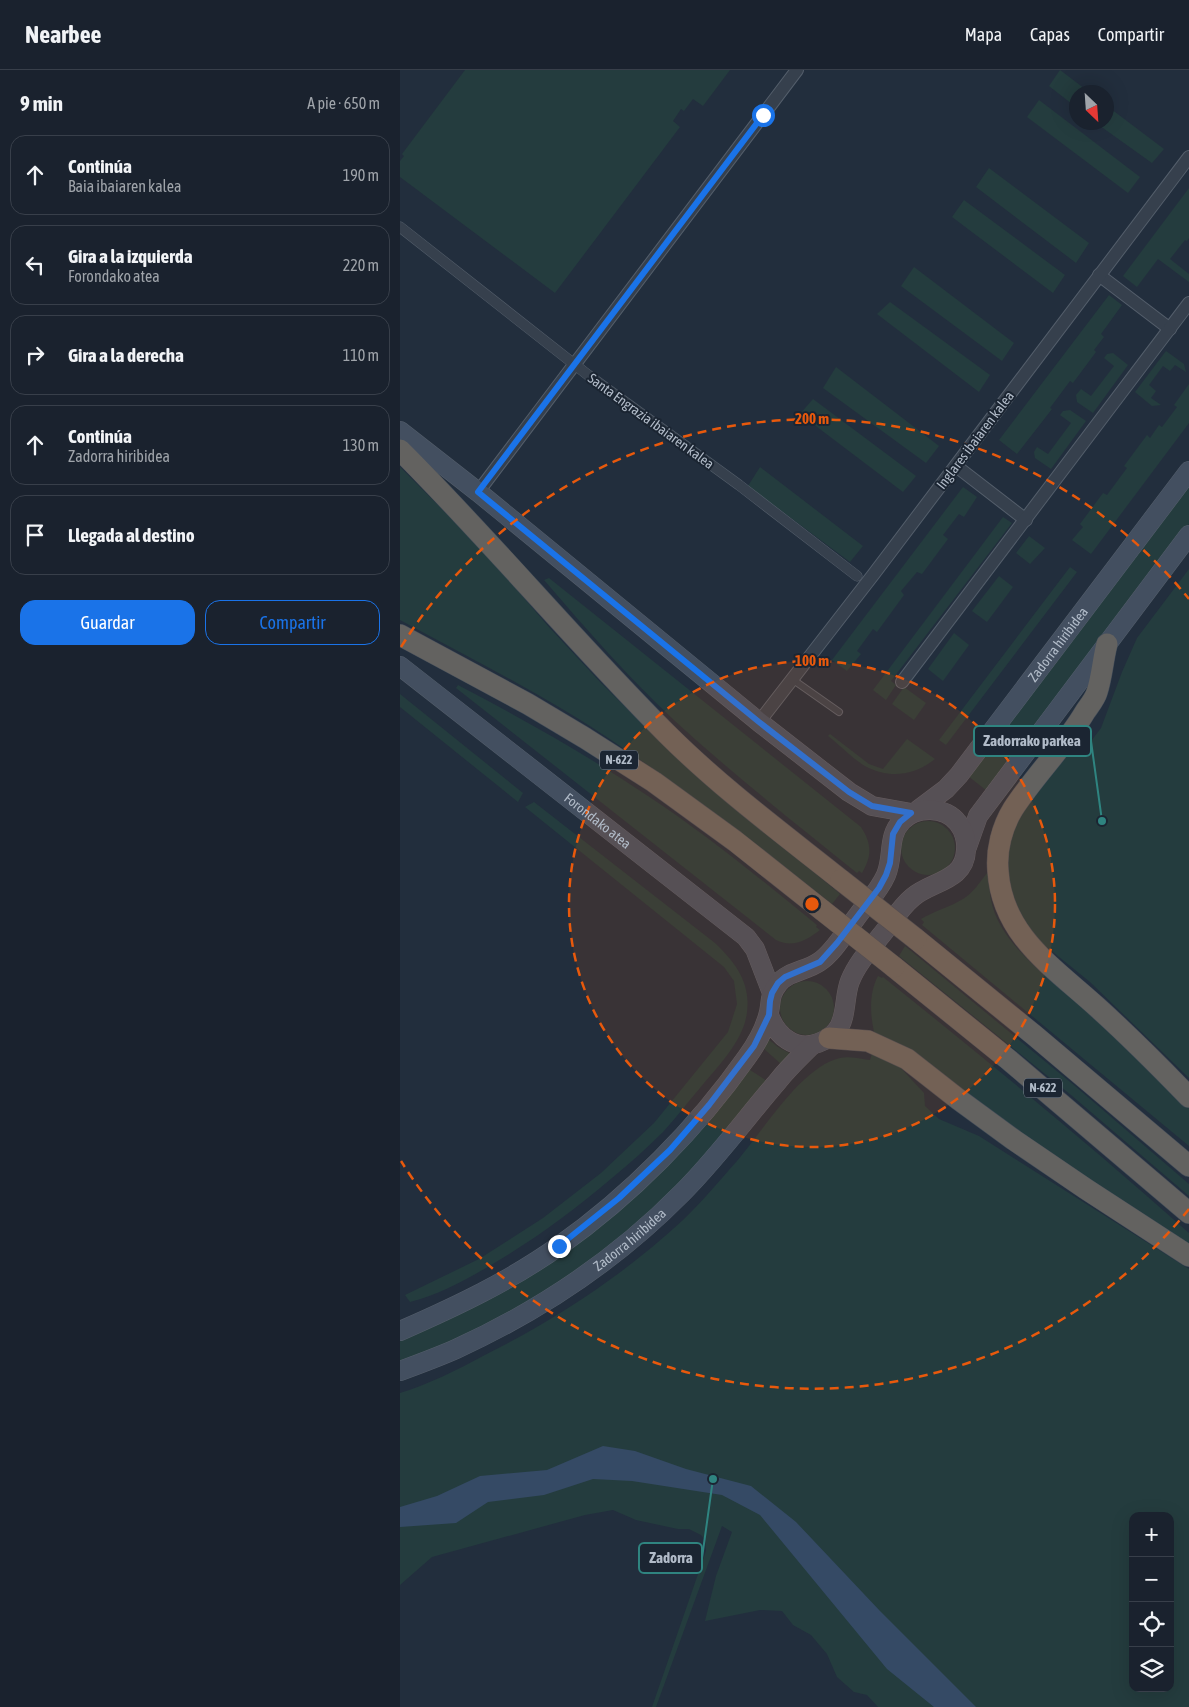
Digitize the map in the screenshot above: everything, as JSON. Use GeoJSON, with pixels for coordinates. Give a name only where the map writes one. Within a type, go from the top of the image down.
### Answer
{"type":"FeatureCollection","features":[{"type":"Feature","properties":{"kind":"highway","name":"N-622"},"geometry":{"type":"LineString","coordinates":[[400,450],[531,588],[569,633],[668,735],[726,787],[1034,1034],[1189,1166]]}},
{"type":"Feature","properties":{"kind":"highway","name":"N-622"},"geometry":{"type":"LineString","coordinates":[[400,636],[536,709],[585,738],[654,782],[735,841],[1009,1060],[1189,1212]]}},
{"type":"Feature","properties":{"kind":"highway"},"geometry":{"type":"LineString","coordinates":[[1107,644],[1097,693],[1078,724],[1013,810],[999,847],[997,863],[998,884],[1008,916],[1035,952],[1146,1053],[1189,1097]]}},
{"type":"Feature","properties":{"kind":"highway"},"geometry":{"type":"LineString","coordinates":[[820,1042],[868,1041],[907,1058],[958,1099],[1086,1190],[1189,1256]]}},
{"type":"Feature","properties":{"kind":"main road"},"geometry":{"type":"LineString","coordinates":[[400,432],[478,492],[759,722],[855,796],[872,806],[914,811],[933,810],[951,816],[959,823],[964,833],[967,847]]}},
{"type":"Feature","properties":{"kind":"main road","name":"Zadorra hiribidea"},"geometry":{"type":"LineString","coordinates":[[772,993],[785,977],[820,962],[843,935],[879,888],[886,875],[890,863],[893,834],[900,822],[946,789],[959,775],[1189,471]]}},
{"type":"Feature","properties":{"kind":"main road"},"geometry":{"type":"LineString","coordinates":[[967,847],[978,816],[1189,535]]}},
{"type":"Feature","properties":{"kind":"main road","name":"Forondako atea"},"geometry":{"type":"LineString","coordinates":[[400,666],[746,937],[755,949],[772,993]]}},
{"type":"Feature","properties":{"kind":"main road","name":"Zadorra hiribidea"},"geometry":{"type":"LineString","coordinates":[[400,1371],[456,1349],[523,1313],[579,1278],[632,1240],[682,1193],[719,1154],[778,1081],[820,1042],[836,1032],[842,1023],[845,997],[850,982],[862,961],[902,908],[912,898],[922,890],[945,881],[954,875],[962,866],[967,847]]}},
{"type":"Feature","properties":{"kind":"main road"},"geometry":{"type":"LineString","coordinates":[[400,1331],[487,1290],[559,1246],[619,1198],[670,1150],[746,1058],[769,1015],[772,993]]}},
{"type":"Feature","properties":{"kind":"main road"},"geometry":{"type":"LineString","coordinates":[[769,1015],[772,1024],[785,1039],[800,1045],[820,1042]]}},
{"type":"Feature","properties":{"kind":"street"},"geometry":{"type":"LineString","coordinates":[[478,492],[797,70]]}},
{"type":"Feature","properties":{"kind":"street","name":"Inglares ibaiaren kalea"},"geometry":{"type":"LineString","coordinates":[[759,722],[956,466],[1189,157]]}},
{"type":"Feature","properties":{"kind":"street","name":"Santa Engrazia ibaiaren kalea"},"geometry":{"type":"LineString","coordinates":[[400,227],[574,363],[739,485],[857,576]]}},
{"type":"Feature","properties":{"kind":"street"},"geometry":{"type":"LineString","coordinates":[[1099,276],[1170,329]]}},
{"type":"Feature","properties":{"kind":"street"},"geometry":{"type":"LineString","coordinates":[[902,682],[1189,303]]}},
{"type":"Feature","properties":{"kind":"street"},"geometry":{"type":"LineString","coordinates":[[956,466],[1026,520]]}},
{"type":"Feature","properties":{"kind":"lane"},"geometry":{"type":"LineString","coordinates":[[792,679],[839,712]]}},
{"type":"Feature","properties":{"kind":"green space"},"geometry":{"type":"Polygon","coordinates":[[[465,70],[730,70],[703,106],[693,99],[684,111],[681,109],[673,121],[680,127],[555,293],[400,177],[400,161],[404,156],[402,154],[465,70]]]}},
{"type":"Feature","properties":{"kind":"green space"},"geometry":{"type":"Polygon","coordinates":[[[1060,70],[1080,85],[1069,85],[1069,102],[1049,86],[1060,70]]]}},
{"type":"Feature","properties":{"kind":"green space"},"geometry":{"type":"Polygon","coordinates":[[[1039,100],[1069,123],[1069,130],[1078,130],[1140,177],[1128,193],[1027,117],[1039,100]]]}},
{"type":"Feature","properties":{"kind":"green space"},"geometry":{"type":"Polygon","coordinates":[[[1114,111],[1164,149],[1152,163],[1106,130],[1114,130],[1114,111]]]}},
{"type":"Feature","properties":{"kind":"green space"},"geometry":{"type":"Polygon","coordinates":[[[989,168],[1089,243],[1076,263],[976,187],[989,168]]]}},
{"type":"Feature","properties":{"kind":"green space"},"geometry":{"type":"Polygon","coordinates":[[[1189,188],[1189,238],[1187,241],[1185,240],[1170,259],[1189,274],[1189,282],[1158,259],[1137,287],[1123,276],[1189,188]]]}},
{"type":"Feature","properties":{"kind":"green space"},"geometry":{"type":"Polygon","coordinates":[[[964,200],[1065,275],[1053,293],[952,217],[964,200]]]}},
{"type":"Feature","properties":{"kind":"green space"},"geometry":{"type":"Polygon","coordinates":[[[914,267],[1014,343],[1002,361],[901,286],[914,267]]]}},
{"type":"Feature","properties":{"kind":"green space"},"geometry":{"type":"Polygon","coordinates":[[[1109,295],[1122,305],[1101,334],[1104,337],[1094,350],[1096,352],[1073,383],[1070,381],[1050,408],[1052,409],[1017,454],[999,440],[1109,295]]]}},
{"type":"Feature","properties":{"kind":"green space"},"geometry":{"type":"Polygon","coordinates":[[[890,302],[990,375],[979,392],[877,314],[890,302]]]}},
{"type":"Feature","properties":{"kind":"green space"},"geometry":{"type":"Polygon","coordinates":[[[1166,351],[1184,364],[1186,372],[1175,365],[1170,371],[1163,366],[1149,385],[1156,391],[1151,398],[1161,405],[1152,406],[1135,392],[1166,351]]]}},
{"type":"Feature","properties":{"kind":"green space"},"geometry":{"type":"Polygon","coordinates":[[[1113,353],[1128,365],[1093,413],[1077,402],[1076,395],[1081,389],[1091,396],[1114,366],[1104,358],[1107,354],[1113,353]]]}},
{"type":"Feature","properties":{"kind":"green space"},"geometry":{"type":"Polygon","coordinates":[[[836,367],[939,446],[926,463],[823,388],[836,367]]]}},
{"type":"Feature","properties":{"kind":"green space"},"geometry":{"type":"Polygon","coordinates":[[[1189,384],[1189,423],[1091,554],[1072,540],[1083,527],[1080,524],[1103,493],[1107,495],[1127,468],[1124,466],[1147,435],[1150,438],[1159,425],[1162,427],[1177,407],[1174,405],[1189,384]]]}},
{"type":"Feature","properties":{"kind":"green space"},"geometry":{"type":"Polygon","coordinates":[[[813,399],[916,476],[903,492],[800,414],[813,399]]]}},
{"type":"Feature","properties":{"kind":"green space"},"geometry":{"type":"Polygon","coordinates":[[[1070,410],[1086,421],[1051,469],[1035,458],[1034,452],[1037,447],[1048,454],[1071,423],[1060,415],[1063,411],[1070,410]]]}},
{"type":"Feature","properties":{"kind":"green space"},"geometry":{"type":"Polygon","coordinates":[[[400,467],[494,563],[548,626],[601,683],[676,757],[840,894],[832,904],[701,803],[593,728],[512,680],[400,620],[400,467]]]}},
{"type":"Feature","properties":{"kind":"green space"},"geometry":{"type":"Polygon","coordinates":[[[760,467],[863,546],[850,562],[748,486],[760,467]]]}},
{"type":"Feature","properties":{"kind":"green space"},"geometry":{"type":"Polygon","coordinates":[[[1189,484],[1189,524],[987,791],[968,776],[1189,484]]]}},
{"type":"Feature","properties":{"kind":"green space"},"geometry":{"type":"Polygon","coordinates":[[[963,487],[977,497],[964,517],[959,514],[943,535],[948,539],[922,574],[917,572],[901,591],[904,595],[877,632],[873,629],[857,651],[861,654],[847,671],[832,660],[963,487]]]}},
{"type":"Feature","properties":{"kind":"green space"},"geometry":{"type":"Polygon","coordinates":[[[1003,517],[1012,523],[891,681],[896,685],[886,700],[873,690],[1003,517]]]}},
{"type":"Feature","properties":{"kind":"green space"},"geometry":{"type":"Polygon","coordinates":[[[1029,536],[1045,548],[1030,564],[1016,553],[1029,536]]]}},
{"type":"Feature","properties":{"kind":"green space"},"geometry":{"type":"Polygon","coordinates":[[[1070,567],[1077,572],[946,745],[939,740],[1070,567]]]}},
{"type":"Feature","properties":{"kind":"green space"},"geometry":{"type":"Polygon","coordinates":[[[1189,569],[1189,1078],[1090,982],[1027,931],[1008,892],[1008,846],[1018,814],[1069,746],[1082,753],[1101,728],[1137,638],[1189,569]]]}},
{"type":"Feature","properties":{"kind":"green space"},"geometry":{"type":"Polygon","coordinates":[[[999,576],[1013,587],[987,622],[972,611],[999,576]]]}},
{"type":"Feature","properties":{"kind":"green space"},"geometry":{"type":"Polygon","coordinates":[[[549,578],[861,827],[869,845],[868,861],[862,873],[859,871],[857,873],[788,818],[676,722],[625,671],[576,617],[544,580],[549,578]]]}},
{"type":"Feature","properties":{"kind":"green space"},"geometry":{"type":"Polygon","coordinates":[[[954,633],[969,645],[943,681],[928,669],[954,633]]]}},
{"type":"Feature","properties":{"kind":"green space"},"geometry":{"type":"Polygon","coordinates":[[[458,685],[602,766],[648,796],[734,858],[817,925],[816,927],[820,930],[799,942],[788,943],[776,940],[456,688],[458,685]]]}},
{"type":"Feature","properties":{"kind":"green space"},"geometry":{"type":"Polygon","coordinates":[[[904,687],[926,703],[914,720],[892,704],[904,687]]]}},
{"type":"Feature","properties":{"kind":"green space"},"geometry":{"type":"Polygon","coordinates":[[[400,694],[523,793],[518,802],[400,707],[400,694]]]}},
{"type":"Feature","properties":{"kind":"green space"},"geometry":{"type":"Polygon","coordinates":[[[830,734],[869,764],[883,769],[907,739],[935,759],[927,765],[910,772],[901,774],[883,773],[865,766],[828,736],[830,734]]]}},
{"type":"Feature","properties":{"kind":"green space"},"geometry":{"type":"Polygon","coordinates":[[[534,802],[722,950],[735,966],[744,982],[748,1001],[745,1023],[729,1053],[668,1127],[597,1191],[551,1226],[503,1258],[449,1288],[410,1302],[405,1295],[479,1259],[543,1218],[601,1173],[654,1123],[728,1032],[737,1004],[734,981],[724,967],[525,807],[534,802]]]}},
{"type":"Feature","properties":{"kind":"green space"},"geometry":{"type":"Polygon","coordinates":[[[923,821],[933,821],[943,825],[951,833],[955,848],[951,863],[943,871],[933,875],[923,875],[913,871],[905,863],[901,853],[901,843],[905,833],[913,825],[923,821]]]}},
{"type":"Feature","properties":{"kind":"green space"},"geometry":{"type":"Polygon","coordinates":[[[987,873],[990,873],[990,897],[997,919],[1008,937],[1038,969],[1105,1024],[1189,1107],[1189,1146],[922,925],[924,922],[921,919],[967,897],[987,873]]]}},
{"type":"Feature","properties":{"kind":"green space"},"geometry":{"type":"Polygon","coordinates":[[[905,946],[1075,1086],[1189,1184],[1189,1196],[1071,1095],[899,956],[905,946]]]}},
{"type":"Feature","properties":{"kind":"green space"},"geometry":{"type":"Polygon","coordinates":[[[878,976],[883,977],[999,1071],[1152,1200],[1189,1233],[1189,1248],[874,1032],[871,1003],[873,989],[878,976]]]}},
{"type":"Feature","properties":{"kind":"green space"},"geometry":{"type":"Polygon","coordinates":[[[807,981],[817,983],[826,989],[832,998],[834,1008],[832,1018],[826,1027],[817,1033],[807,1035],[797,1033],[788,1027],[782,1018],[780,1008],[782,998],[788,989],[797,983],[807,981]]]}},
{"type":"Feature","properties":{"kind":"green space"},"geometry":{"type":"Polygon","coordinates":[[[767,1038],[791,1054],[781,1064],[763,1048],[767,1038]]]}},
{"type":"Feature","properties":{"kind":"green space"},"geometry":{"type":"Polygon","coordinates":[[[872,1053],[897,1064],[924,1093],[925,1106],[939,1119],[979,1136],[1189,1269],[1189,1707],[878,1707],[867,1695],[854,1692],[837,1677],[827,1654],[811,1635],[793,1625],[782,1611],[760,1610],[705,1621],[716,1576],[732,1532],[722,1526],[656,1707],[652,1707],[706,1551],[705,1540],[701,1535],[689,1529],[678,1529],[636,1520],[613,1510],[585,1515],[432,1557],[400,1585],[400,1393],[443,1376],[510,1342],[562,1312],[613,1278],[660,1240],[704,1199],[797,1086],[811,1073],[840,1058],[851,1057],[870,1060],[872,1053]]]}},
{"type":"Feature","properties":{"kind":"green space"},"geometry":{"type":"Polygon","coordinates":[[[747,1068],[767,1081],[679,1188],[594,1260],[527,1303],[472,1332],[400,1364],[400,1339],[525,1276],[747,1068]]]}},
{"type":"Feature","properties":{"kind":"water"},"geometry":{"type":"Polygon","coordinates":[[[603,1446],[635,1451],[686,1469],[751,1486],[796,1522],[880,1611],[976,1707],[934,1707],[887,1669],[760,1515],[722,1495],[632,1481],[593,1479],[544,1495],[488,1502],[456,1523],[400,1527],[400,1507],[437,1496],[480,1476],[547,1470],[603,1446]]]}},
{"type":"Feature","properties":{"kind":"place","name":"Zadorrako parkea"},"geometry":{"type":"Point","coordinates":[1102,821]}},
{"type":"Feature","properties":{"kind":"place","name":"Zadorra"},"geometry":{"type":"Point","coordinates":[713,1479]}},
{"type":"Feature","properties":{"kind":"route"},"geometry":{"type":"LineString","coordinates":[[559,1246],[619,1198],[670,1150],[709,1105],[754,1046],[769,1015],[772,993],[778,983],[793,973],[820,962],[879,888],[890,863],[893,834],[900,822],[911,813],[872,806],[849,792],[759,722],[478,492],[763,115]]}}]}
